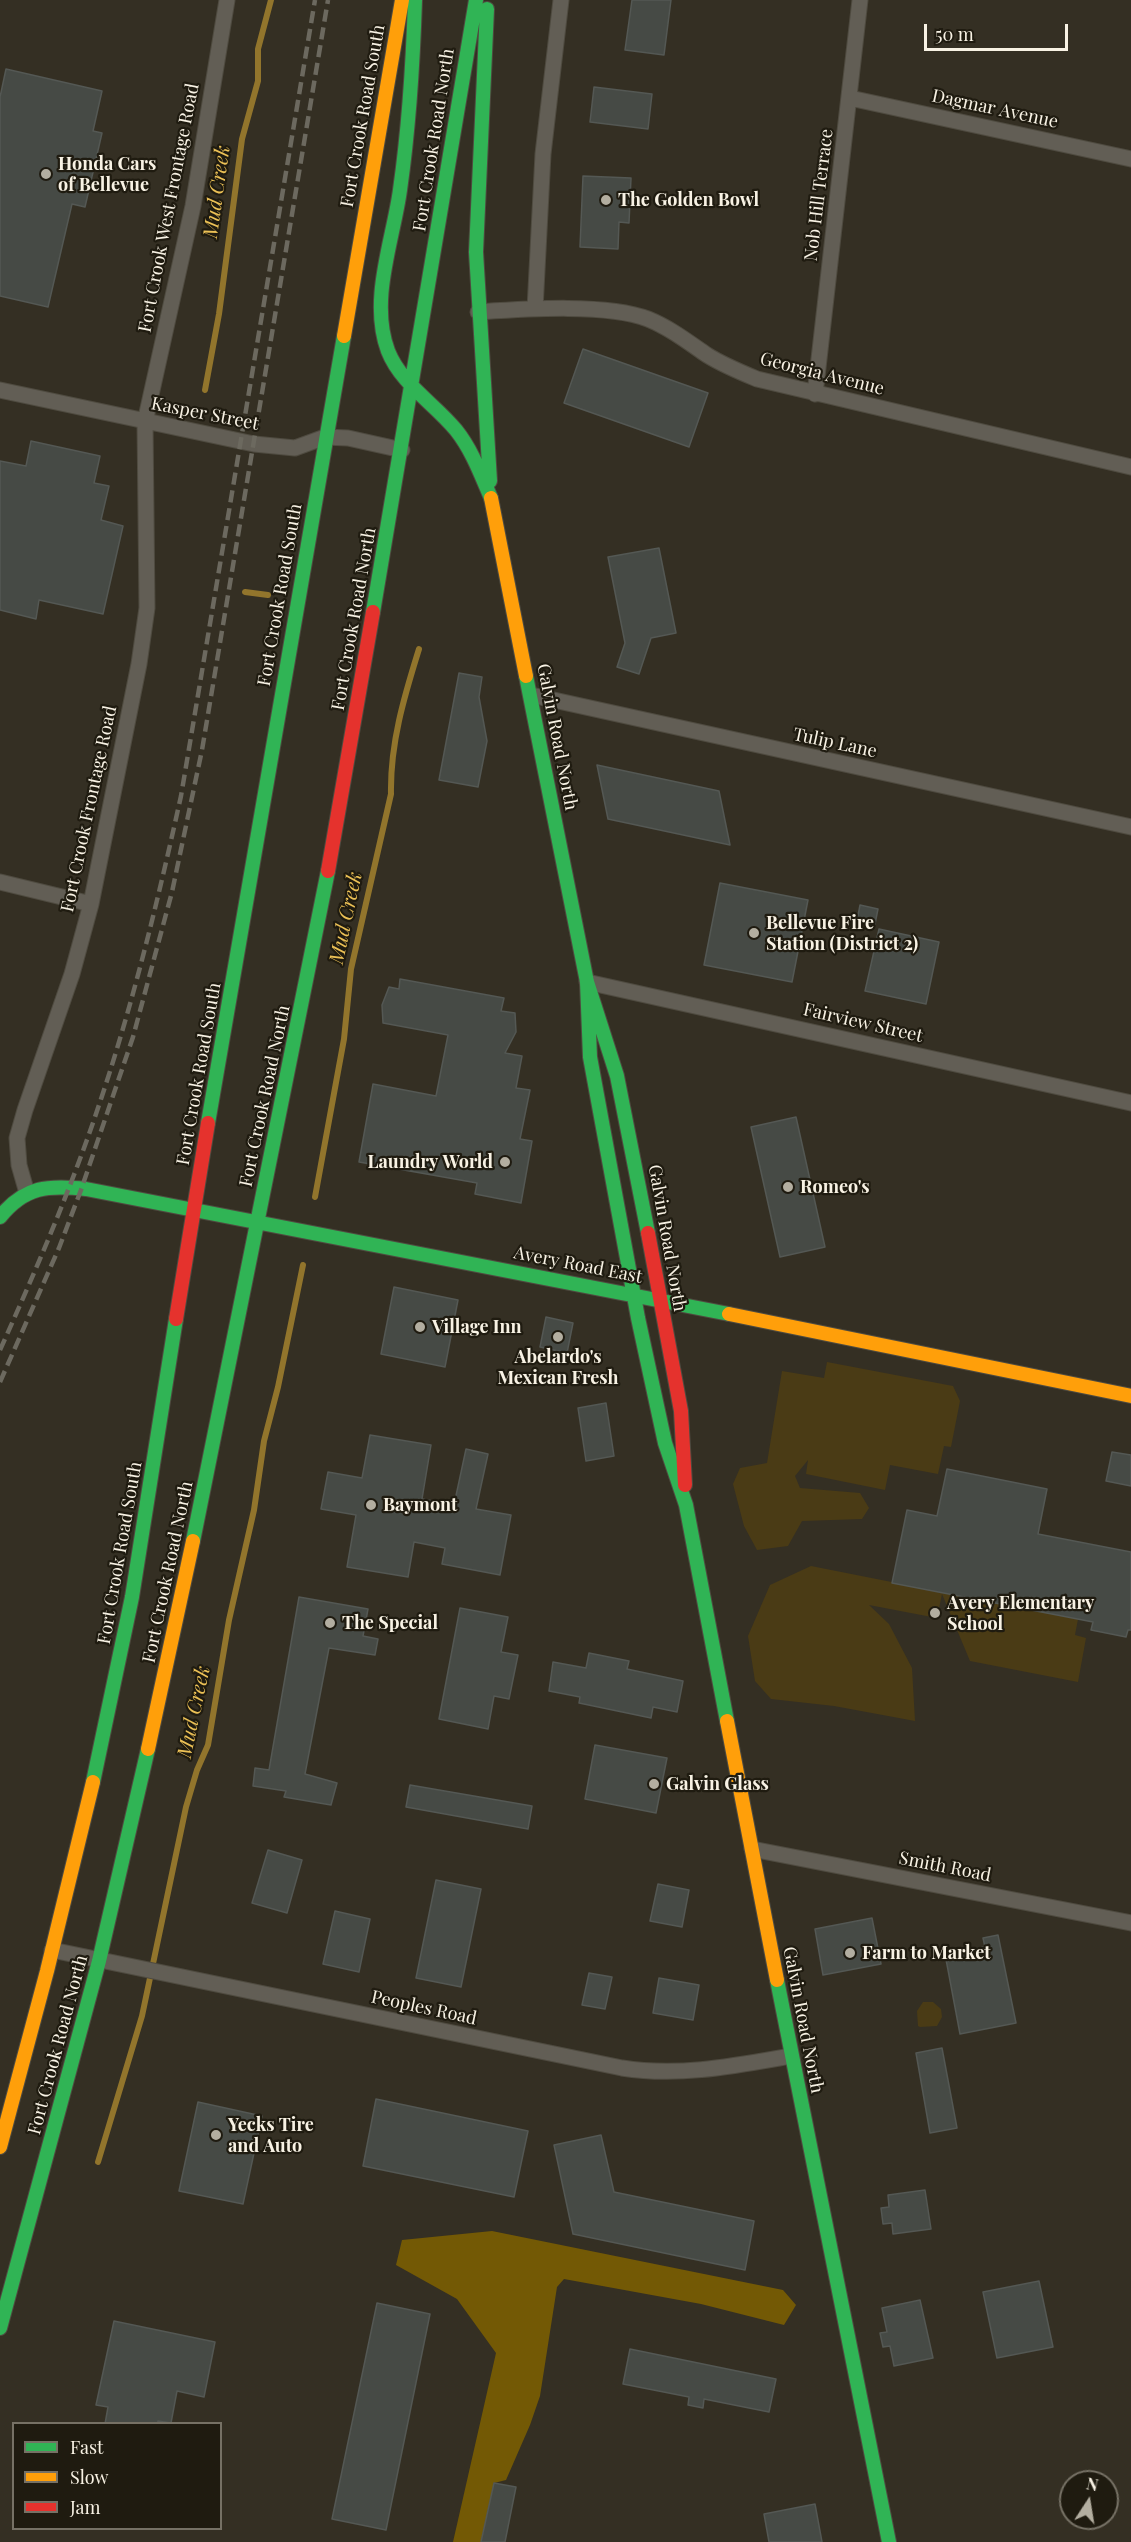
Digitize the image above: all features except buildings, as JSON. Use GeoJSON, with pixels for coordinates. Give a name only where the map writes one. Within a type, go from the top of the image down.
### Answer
{"type":"FeatureCollection","features":[{"type":"Feature","properties":{"kind":"main road","name":"Fort Crook Road South"},"geometry":{"type":"LineString","coordinates":[[0,2147],[91,1790],[132,1597],[194,1207],[325,436],[402,0]]}},
{"type":"Feature","properties":{"kind":"main road"},"geometry":{"type":"LineString","coordinates":[[415,0],[414,40],[400,190],[383,294],[382,336],[389,355],[412,386],[455,429],[472,456],[491,498]]}},
{"type":"Feature","properties":{"kind":"main road","name":"Fort Crook Road North"},"geometry":{"type":"LineString","coordinates":[[0,2328],[99,1960],[179,1612],[312,956],[352,739],[476,0]]}},
{"type":"Feature","properties":{"kind":"main road"},"geometry":{"type":"LineString","coordinates":[[488,0],[476,252],[491,498]]}},
{"type":"Feature","properties":{"kind":"main road","name":"Galvin Road North"},"geometry":{"type":"LineString","coordinates":[[491,498],[587,982],[616,1076],[661,1299],[681,1411],[685,1452],[686,1505]]}},
{"type":"Feature","properties":{"kind":"main road","name":"Galvin Road North"},"geometry":{"type":"LineString","coordinates":[[587,982],[590,1057],[633,1294],[665,1443],[686,1505],[791,2056],[889,2542]]}},
{"type":"Feature","properties":{"kind":"main road","name":"Avery Road East"},"geometry":{"type":"LineString","coordinates":[[27,1193],[49,1188],[81,1190],[194,1207],[661,1299],[1131,1396]]}},
{"type":"Feature","properties":{"kind":"main road"},"geometry":{"type":"LineString","coordinates":[[0,1216],[27,1193]]}},
{"type":"Feature","properties":{"kind":"street","name":"Fort Crook West Frontage Road"},"geometry":{"type":"LineString","coordinates":[[145,422],[193,206],[227,0]]}},
{"type":"Feature","properties":{"kind":"street"},"geometry":{"type":"LineString","coordinates":[[535,309],[543,154],[561,0]]}},
{"type":"Feature","properties":{"kind":"street","name":"Nob Hill Terrace"},"geometry":{"type":"LineString","coordinates":[[815,394],[860,0]]}},
{"type":"Feature","properties":{"kind":"street","name":"Dagmar Avenue"},"geometry":{"type":"LineString","coordinates":[[850,98],[1131,159]]}},
{"type":"Feature","properties":{"kind":"street","name":"Georgia Avenue"},"geometry":{"type":"LineString","coordinates":[[478,312],[535,309],[598,310],[639,316],[667,327],[708,355],[757,379],[1131,467]]}},
{"type":"Feature","properties":{"kind":"street","name":"Kasper Street"},"geometry":{"type":"LineString","coordinates":[[0,390],[145,422],[280,448],[295,448],[325,436],[348,438],[402,450]]}},
{"type":"Feature","properties":{"kind":"street","name":"Fort Crook Frontage Road"},"geometry":{"type":"LineString","coordinates":[[27,1193],[20,1165],[17,1138],[72,974],[91,904],[145,626],[145,422]]}},
{"type":"Feature","properties":{"kind":"street","name":"Tulip Lane"},"geometry":{"type":"LineString","coordinates":[[531,696],[1131,827]]}},
{"type":"Feature","properties":{"kind":"street"},"geometry":{"type":"LineString","coordinates":[[0,882],[91,904]]}},
{"type":"Feature","properties":{"kind":"street","name":"Fairview Street"},"geometry":{"type":"LineString","coordinates":[[587,982],[1131,1102]]}},
{"type":"Feature","properties":{"kind":"street","name":"Smith Road"},"geometry":{"type":"LineString","coordinates":[[752,1849],[1131,1923]]}},
{"type":"Feature","properties":{"kind":"street","name":"Peoples Road"},"geometry":{"type":"LineString","coordinates":[[52,1950],[650,2072],[705,2070],[791,2056]]}},
{"type":"Feature","properties":{"kind":"shaded area"},"geometry":{"type":"Polygon","coordinates":[[[827,1362],[953,1386],[960,1401],[951,1447],[944,1446],[938,1474],[890,1465],[885,1490],[806,1474],[808,1460],[795,1476],[800,1488],[860,1493],[869,1508],[862,1519],[802,1521],[788,1546],[757,1550],[744,1526],[733,1484],[740,1468],[767,1463],[782,1371],[824,1378],[827,1362]]]}},
{"type":"Feature","properties":{"kind":"shaded area"},"geometry":{"type":"Polygon","coordinates":[[[811,1566],[1078,1619],[1075,1635],[1086,1638],[1078,1682],[970,1661],[942,1594],[937,1618],[869,1605],[889,1624],[912,1668],[915,1721],[834,1706],[771,1699],[755,1681],[748,1636],[770,1585],[811,1566]]]}},
{"type":"Feature","properties":{"kind":"shaded area"},"geometry":{"type":"Polygon","coordinates":[[[923,2002],[933,2002],[941,2009],[942,2017],[937,2026],[918,2026],[917,2011],[923,2002]]]}},
{"type":"Feature","properties":{"kind":"shaded area"},"geometry":{"type":"Polygon","coordinates":[[[492,2231],[783,2290],[796,2305],[784,2325],[701,2304],[564,2279],[557,2287],[540,2396],[506,2480],[494,2483],[481,2542],[453,2542],[496,2353],[457,2299],[396,2265],[402,2240],[492,2231]]]}},
{"type":"Feature","properties":{"kind":"waterway","name":"Mud Creek"},"geometry":{"type":"LineString","coordinates":[[205,390],[219,314],[242,139],[258,81],[258,49],[271,0]]}},
{"type":"Feature","properties":{"kind":"waterway","name":"Mud Creek"},"geometry":{"type":"LineString","coordinates":[[245,592],[268,595]]}},
{"type":"Feature","properties":{"kind":"waterway","name":"Mud Creek"},"geometry":{"type":"LineString","coordinates":[[315,1197],[344,1039],[351,969],[391,794],[395,739],[419,649]]}},
{"type":"Feature","properties":{"kind":"waterway","name":"Mud Creek"},"geometry":{"type":"LineString","coordinates":[[98,2162],[142,2016],[186,1807],[197,1770],[208,1745],[229,1620],[254,1510],[264,1441],[278,1387],[303,1265]]}},
{"type":"Feature","properties":{"kind":"railway"},"geometry":{"type":"LineString","coordinates":[[0,1350],[52,1229],[99,1105],[134,990],[163,874],[181,796],[315,0]]}},
{"type":"Feature","properties":{"kind":"railway"},"geometry":{"type":"LineString","coordinates":[[0,1382],[59,1248],[81,1190],[133,1037],[172,892],[202,750],[328,0]]}},
{"type":"Feature","properties":{"kind":"traffic: fast"},"geometry":{"type":"LineString","coordinates":[[415,0],[410,95],[403,166],[397,209],[384,270],[381,312],[383,332],[388,351],[401,373],[462,438],[491,498]]}},
{"type":"Feature","properties":{"kind":"traffic: fast"},"geometry":{"type":"LineString","coordinates":[[373,612],[476,0]]}},
{"type":"Feature","properties":{"kind":"traffic: fast"},"geometry":{"type":"LineString","coordinates":[[487,9],[476,252],[490,481]]}},
{"type":"Feature","properties":{"kind":"traffic: fast"},"geometry":{"type":"LineString","coordinates":[[208,1123],[344,336]]}},
{"type":"Feature","properties":{"kind":"traffic: fast"},"geometry":{"type":"LineString","coordinates":[[526,676],[587,982],[617,1076],[648,1233]]}},
{"type":"Feature","properties":{"kind":"traffic: fast"},"geometry":{"type":"LineString","coordinates":[[193,1541],[328,871]]}},
{"type":"Feature","properties":{"kind":"traffic: fast"},"geometry":{"type":"LineString","coordinates":[[587,982],[590,1057],[638,1318],[665,1443],[686,1505],[727,1721]]}},
{"type":"Feature","properties":{"kind":"traffic: fast"},"geometry":{"type":"LineString","coordinates":[[0,1217],[28,1193],[60,1187],[86,1189],[729,1314]]}},
{"type":"Feature","properties":{"kind":"traffic: fast"},"geometry":{"type":"LineString","coordinates":[[93,1782],[132,1597],[176,1319]]}},
{"type":"Feature","properties":{"kind":"traffic: fast"},"geometry":{"type":"LineString","coordinates":[[0,2328],[99,1961],[148,1749]]}},
{"type":"Feature","properties":{"kind":"traffic: fast"},"geometry":{"type":"LineString","coordinates":[[777,1980],[889,2542]]}},
{"type":"Feature","properties":{"kind":"traffic: slow"},"geometry":{"type":"LineString","coordinates":[[344,336],[402,0]]}},
{"type":"Feature","properties":{"kind":"traffic: slow"},"geometry":{"type":"LineString","coordinates":[[491,498],[526,676]]}},
{"type":"Feature","properties":{"kind":"traffic: slow"},"geometry":{"type":"LineString","coordinates":[[729,1314],[1131,1396]]}},
{"type":"Feature","properties":{"kind":"traffic: slow"},"geometry":{"type":"LineString","coordinates":[[148,1749],[193,1541]]}},
{"type":"Feature","properties":{"kind":"traffic: slow"},"geometry":{"type":"LineString","coordinates":[[727,1721],[777,1980]]}},
{"type":"Feature","properties":{"kind":"traffic: slow"},"geometry":{"type":"LineString","coordinates":[[0,2147],[47,1971],[93,1782]]}},
{"type":"Feature","properties":{"kind":"traffic: jam"},"geometry":{"type":"LineString","coordinates":[[328,871],[373,612]]}},
{"type":"Feature","properties":{"kind":"traffic: jam"},"geometry":{"type":"LineString","coordinates":[[176,1319],[208,1123]]}},
{"type":"Feature","properties":{"kind":"traffic: jam"},"geometry":{"type":"LineString","coordinates":[[648,1233],[681,1411],[685,1485]]}},
{"type":"Feature","properties":{"kind":"place","name":"Honda Cars of Bellevue"},"geometry":{"type":"Point","coordinates":[46,174]}},
{"type":"Feature","properties":{"kind":"place","name":"The Golden Bowl"},"geometry":{"type":"Point","coordinates":[606,200]}},
{"type":"Feature","properties":{"kind":"place","name":"Bellevue Fire Station (District 2)"},"geometry":{"type":"Point","coordinates":[754,933]}},
{"type":"Feature","properties":{"kind":"place","name":"Laundry World"},"geometry":{"type":"Point","coordinates":[505,1162]}},
{"type":"Feature","properties":{"kind":"place","name":"Romeo's"},"geometry":{"type":"Point","coordinates":[788,1187]}},
{"type":"Feature","properties":{"kind":"place","name":"Village Inn"},"geometry":{"type":"Point","coordinates":[420,1327]}},
{"type":"Feature","properties":{"kind":"place","name":"Abelardo's Mexican Fresh"},"geometry":{"type":"Point","coordinates":[558,1337]}},
{"type":"Feature","properties":{"kind":"place","name":"Baymont"},"geometry":{"type":"Point","coordinates":[371,1505]}},
{"type":"Feature","properties":{"kind":"place","name":"Avery Elementary School"},"geometry":{"type":"Point","coordinates":[935,1613]}},
{"type":"Feature","properties":{"kind":"place","name":"The Special"},"geometry":{"type":"Point","coordinates":[330,1623]}},
{"type":"Feature","properties":{"kind":"place","name":"Galvin Glass"},"geometry":{"type":"Point","coordinates":[654,1784]}},
{"type":"Feature","properties":{"kind":"place","name":"Farm to Market"},"geometry":{"type":"Point","coordinates":[850,1953]}},
{"type":"Feature","properties":{"kind":"place","name":"Yecks Tire and Auto"},"geometry":{"type":"Point","coordinates":[216,2135]}}]}
